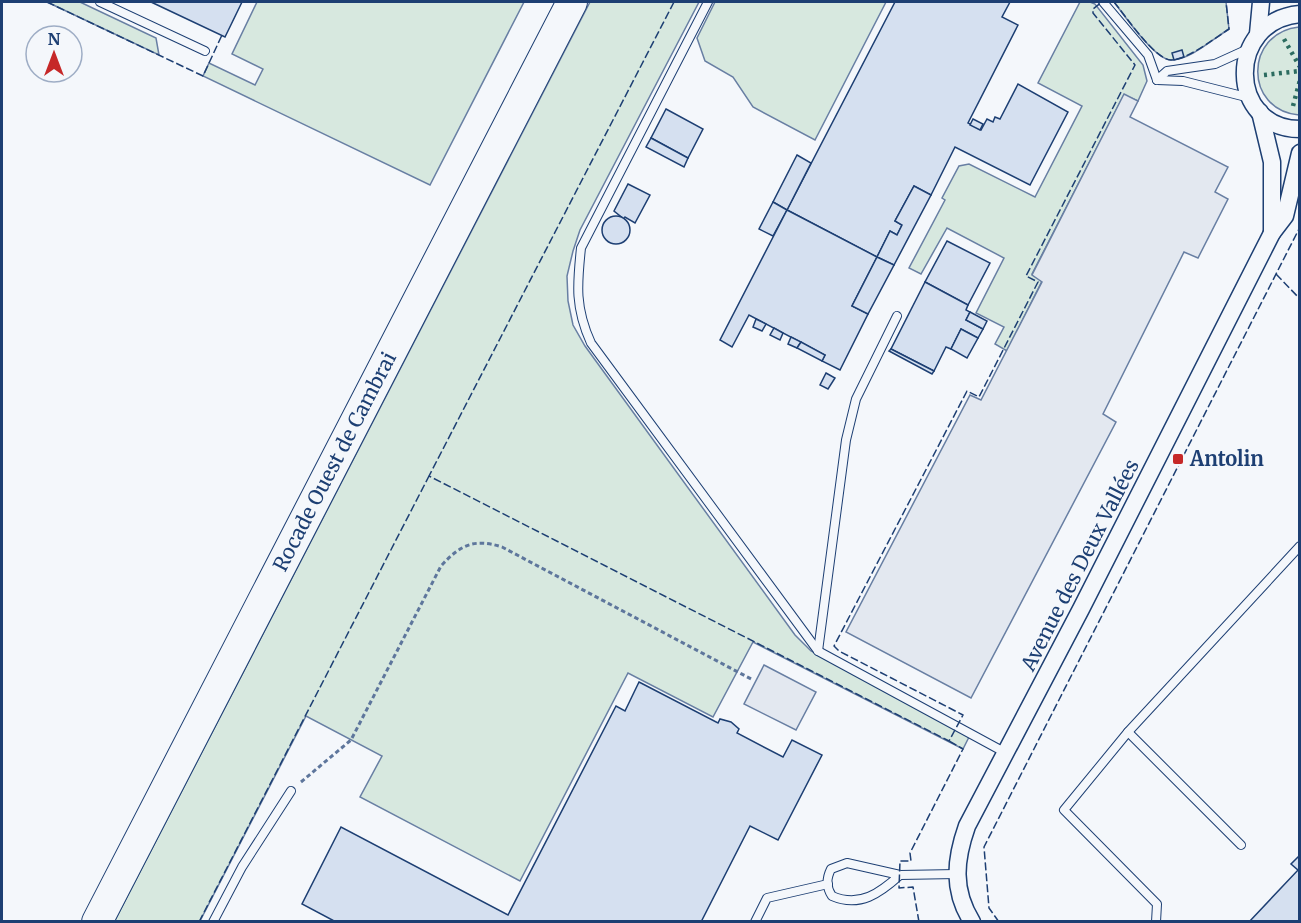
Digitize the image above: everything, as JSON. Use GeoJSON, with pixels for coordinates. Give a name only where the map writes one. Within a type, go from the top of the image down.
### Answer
{"type":"FeatureCollection","features":[{"type":"Feature","properties":{"kind":"highway","name":"Rocade Ouest de Cambrai"},"geometry":{"type":"LineString","coordinates":[[97,921],[572,2]]}},
{"type":"Feature","properties":{"kind":"street"},"geometry":{"type":"LineString","coordinates":[[1258,34],[1261,2]]}},
{"type":"Feature","properties":{"kind":"street"},"geometry":{"type":"LineString","coordinates":[[1293,2],[1299,8]]}},
{"type":"Feature","properties":{"kind":"street"},"geometry":{"type":"LineString","coordinates":[[1299,14],[1276,20],[1258,34],[1248,49],[1244,74],[1250,98],[1260,112],[1282,126],[1299,129]]}},
{"type":"Feature","properties":{"kind":"street","name":"Avenue des Deux Vallées"},"geometry":{"type":"LineString","coordinates":[[1260,112],[1272,162],[1272,233]]}},
{"type":"Feature","properties":{"kind":"street","name":"Avenue des Deux Vallées"},"geometry":{"type":"LineString","coordinates":[[972,921],[961,898],[957,874],[957,863],[967,826],[1272,233],[1285,216],[1299,153]]}},
{"type":"Feature","properties":{"kind":"lane"},"geometry":{"type":"LineString","coordinates":[[100,2],[206,51]]}},
{"type":"Feature","properties":{"kind":"lane"},"geometry":{"type":"LineString","coordinates":[[708,2],[581,248],[577,288],[580,318],[591,343],[818,651],[1006,753]]}},
{"type":"Feature","properties":{"kind":"lane"},"geometry":{"type":"LineString","coordinates":[[1103,2],[1148,54],[1157,80]]}},
{"type":"Feature","properties":{"kind":"lane"},"geometry":{"type":"LineString","coordinates":[[1157,80],[1167,71],[1215,64],[1248,49]]}},
{"type":"Feature","properties":{"kind":"lane"},"geometry":{"type":"LineString","coordinates":[[1157,80],[1183,81],[1250,98]]}},
{"type":"Feature","properties":{"kind":"lane"},"geometry":{"type":"LineString","coordinates":[[818,651],[846,440],[856,399],[897,316]]}},
{"type":"Feature","properties":{"kind":"lane"},"geometry":{"type":"LineString","coordinates":[[1156,921],[1157,904],[1064,810],[1128,732],[1299,546]]}},
{"type":"Feature","properties":{"kind":"lane"},"geometry":{"type":"LineString","coordinates":[[1128,732],[1241,845]]}},
{"type":"Feature","properties":{"kind":"lane"},"geometry":{"type":"LineString","coordinates":[[213,921],[242,867],[291,791]]}},
{"type":"Feature","properties":{"kind":"lane"},"geometry":{"type":"LineString","coordinates":[[900,875],[878,892],[855,901],[832,896],[828,884],[831,869],[847,863],[900,875],[957,874]]}},
{"type":"Feature","properties":{"kind":"lane"},"geometry":{"type":"LineString","coordinates":[[755,921],[767,898],[828,884]]}},
{"type":"Feature","properties":{"kind":"path"},"geometry":{"type":"LineString","coordinates":[[291,791],[351,740],[441,566],[454,551],[471,542],[487,542],[502,547],[753,680]]}},
{"type":"Feature","properties":{"kind":"shaded area"},"geometry":{"type":"Polygon","coordinates":[[[47,2],[80,2],[156,38],[159,55],[47,2]]]}},
{"type":"Feature","properties":{"kind":"shaded area"},"geometry":{"type":"Polygon","coordinates":[[[257,2],[524,2],[430,185],[203,76],[209,63],[255,85],[263,69],[232,54],[257,2]]]}},
{"type":"Feature","properties":{"kind":"shaded area"},"geometry":{"type":"Polygon","coordinates":[[[590,2],[699,2],[580,230],[567,276],[568,301],[573,325],[585,346],[795,635],[811,651],[962,729],[970,735],[963,749],[753,642],[713,717],[628,673],[520,881],[360,797],[382,756],[306,716],[200,921],[114,922],[590,2]]]}},
{"type":"Feature","properties":{"kind":"shaded area"},"geometry":{"type":"Polygon","coordinates":[[[715,2],[886,2],[815,140],[753,107],[733,77],[705,61],[697,38],[715,2]]]}},
{"type":"Feature","properties":{"kind":"shaded area"},"geometry":{"type":"Polygon","coordinates":[[[1080,2],[1095,4],[1143,65],[1147,81],[1138,101],[1124,95],[1032,274],[1042,281],[1007,351],[995,344],[1004,327],[976,313],[1004,258],[947,228],[921,274],[909,268],[945,200],[942,198],[959,166],[969,164],[1035,197],[1082,106],[1038,83],[1080,2]]]}},
{"type":"Feature","properties":{"kind":"shaded area"},"geometry":{"type":"Polygon","coordinates":[[[1114,2],[1226,2],[1229,29],[1186,57],[1171,60],[1164,58],[1149,45],[1114,2]]]}},
{"type":"Feature","properties":{"kind":"shaded area"},"geometry":{"type":"Polygon","coordinates":[[[1300,27],[1299,115],[1281,110],[1268,100],[1260,87],[1258,71],[1260,56],[1268,43],[1281,32],[1300,27]]]}},
{"type":"Feature","properties":{"kind":"shaded area"},"geometry":{"type":"Polygon","coordinates":[[[1124,94],[1138,101],[1130,117],[1228,167],[1215,192],[1228,199],[1198,258],[1184,252],[1103,414],[1116,422],[971,698],[846,632],[970,395],[981,400],[1042,282],[1032,275],[1124,94]]]}},
{"type":"Feature","properties":{"kind":"shaded area"},"geometry":{"type":"Polygon","coordinates":[[[764,665],[816,692],[796,730],[744,704],[764,665]]]}},
{"type":"Feature","properties":{"kind":"building"},"geometry":{"type":"Polygon","coordinates":[[[151,2],[242,2],[225,37],[151,2]]]}},
{"type":"Feature","properties":{"kind":"building"},"geometry":{"type":"Polygon","coordinates":[[[895,2],[1010,2],[1002,17],[1018,25],[968,123],[981,130],[987,119],[993,122],[995,117],[1000,119],[1018,84],[1068,112],[1030,185],[955,147],[931,195],[914,186],[895,221],[902,225],[897,235],[890,231],[877,257],[787,210],[895,2]]]}},
{"type":"Feature","properties":{"kind":"building"},"geometry":{"type":"Polygon","coordinates":[[[1182,50],[1184,57],[1174,60],[1172,53],[1182,50]]]}},
{"type":"Feature","properties":{"kind":"building"},"geometry":{"type":"Polygon","coordinates":[[[666,109],[703,129],[688,158],[651,138],[666,109]]]}},
{"type":"Feature","properties":{"kind":"building"},"geometry":{"type":"Polygon","coordinates":[[[973,119],[983,124],[980,130],[970,125],[973,119]]]}},
{"type":"Feature","properties":{"kind":"building"},"geometry":{"type":"Polygon","coordinates":[[[651,138],[688,158],[684,167],[646,147],[651,138]]]}},
{"type":"Feature","properties":{"kind":"building"},"geometry":{"type":"Polygon","coordinates":[[[797,155],[811,163],[787,210],[773,202],[797,155]]]}},
{"type":"Feature","properties":{"kind":"building"},"geometry":{"type":"Polygon","coordinates":[[[628,184],[650,195],[635,223],[625,217],[624,219],[614,211],[628,184]]]}},
{"type":"Feature","properties":{"kind":"building"},"geometry":{"type":"Polygon","coordinates":[[[914,186],[931,195],[894,265],[877,257],[890,231],[897,235],[902,225],[895,221],[914,186]]]}},
{"type":"Feature","properties":{"kind":"building"},"geometry":{"type":"Polygon","coordinates":[[[773,202],[787,210],[773,236],[759,229],[773,202]]]}},
{"type":"Feature","properties":{"kind":"building"},"geometry":{"type":"Polygon","coordinates":[[[787,210],[877,257],[852,306],[868,314],[840,370],[822,361],[825,355],[749,315],[732,347],[720,340],[787,210]]]}},
{"type":"Feature","properties":{"kind":"building"},"geometry":{"type":"Polygon","coordinates":[[[616,216],[626,220],[630,230],[626,240],[616,244],[606,240],[602,230],[606,220],[616,216]]]}},
{"type":"Feature","properties":{"kind":"building"},"geometry":{"type":"Polygon","coordinates":[[[947,241],[990,263],[968,305],[925,282],[947,241]]]}},
{"type":"Feature","properties":{"kind":"building"},"geometry":{"type":"Polygon","coordinates":[[[877,257],[894,265],[868,314],[852,306],[877,257]]]}},
{"type":"Feature","properties":{"kind":"building"},"geometry":{"type":"Polygon","coordinates":[[[925,282],[968,305],[966,310],[970,312],[966,320],[983,329],[978,338],[961,329],[951,349],[946,347],[934,371],[891,349],[925,282]]]}},
{"type":"Feature","properties":{"kind":"building"},"geometry":{"type":"Polygon","coordinates":[[[970,312],[987,321],[983,329],[966,320],[970,312]]]}},
{"type":"Feature","properties":{"kind":"building"},"geometry":{"type":"Polygon","coordinates":[[[756,319],[766,324],[762,331],[753,327],[756,319]]]}},
{"type":"Feature","properties":{"kind":"building"},"geometry":{"type":"Polygon","coordinates":[[[774,328],[783,333],[780,340],[770,335],[774,328]]]}},
{"type":"Feature","properties":{"kind":"building"},"geometry":{"type":"Polygon","coordinates":[[[961,329],[978,338],[967,358],[951,349],[961,329]]]}},
{"type":"Feature","properties":{"kind":"building"},"geometry":{"type":"Polygon","coordinates":[[[791,337],[801,342],[797,348],[788,344],[791,337]]]}},
{"type":"Feature","properties":{"kind":"building"},"geometry":{"type":"Polygon","coordinates":[[[801,342],[825,355],[822,361],[797,348],[801,342]]]}},
{"type":"Feature","properties":{"kind":"building"},"geometry":{"type":"Polygon","coordinates":[[[891,349],[934,371],[932,374],[889,351],[891,349]]]}},
{"type":"Feature","properties":{"kind":"building"},"geometry":{"type":"Polygon","coordinates":[[[826,373],[835,378],[828,389],[820,385],[826,373]]]}},
{"type":"Feature","properties":{"kind":"building"},"geometry":{"type":"Polygon","coordinates":[[[639,682],[718,723],[720,719],[731,722],[739,729],[737,733],[783,757],[792,740],[822,755],[778,840],[750,826],[701,922],[336,922],[302,904],[341,827],[508,915],[616,706],[625,711],[639,682]]]}},
{"type":"Feature","properties":{"kind":"building"},"geometry":{"type":"Polygon","coordinates":[[[1300,855],[1300,869],[1298,870],[1291,864],[1300,855]]]}},
{"type":"Feature","properties":{"kind":"building"},"geometry":{"type":"Polygon","coordinates":[[[1300,869],[1300,922],[1249,922],[1298,870],[1300,869]]]}},
{"type":"Feature","properties":{"kind":"hedge"},"geometry":{"type":"LineString","coordinates":[[1284,39],[1300,67]]}},
{"type":"Feature","properties":{"kind":"hedge"},"geometry":{"type":"LineString","coordinates":[[1264,75],[1300,71]]}},
{"type":"Feature","properties":{"kind":"hedge"},"geometry":{"type":"LineString","coordinates":[[1293,106],[1300,80]]}},
{"type":"Feature","properties":{"kind":"fence"},"geometry":{"type":"LineString","coordinates":[[47,2],[203,76],[222,35]]}},
{"type":"Feature","properties":{"kind":"fence"},"geometry":{"type":"LineString","coordinates":[[674,2],[429,476],[949,741],[963,715],[839,651],[834,646],[967,391],[979,397],[1038,282],[1026,276],[1135,65],[1093,13],[1093,9],[1102,2]]}},
{"type":"Feature","properties":{"kind":"fence"},"geometry":{"type":"LineString","coordinates":[[1114,2],[1149,45],[1164,58],[1171,60],[1193,53],[1229,29],[1226,2]]}},
{"type":"Feature","properties":{"kind":"fence"},"geometry":{"type":"LineString","coordinates":[[999,922],[989,908],[984,847],[1300,227]]}},
{"type":"Feature","properties":{"kind":"fence"},"geometry":{"type":"LineString","coordinates":[[1276,274],[1300,299]]}},
{"type":"Feature","properties":{"kind":"fence"},"geometry":{"type":"LineString","coordinates":[[199,922],[429,476]]}},
{"type":"Feature","properties":{"kind":"fence"},"geometry":{"type":"LineString","coordinates":[[919,922],[913,887],[899,888],[900,861],[911,861],[910,853],[963,749],[949,741]]}},
{"type":"Feature","properties":{"kind":"place","name":"Antolin"},"geometry":{"type":"Point","coordinates":[1178,459]}}]}
